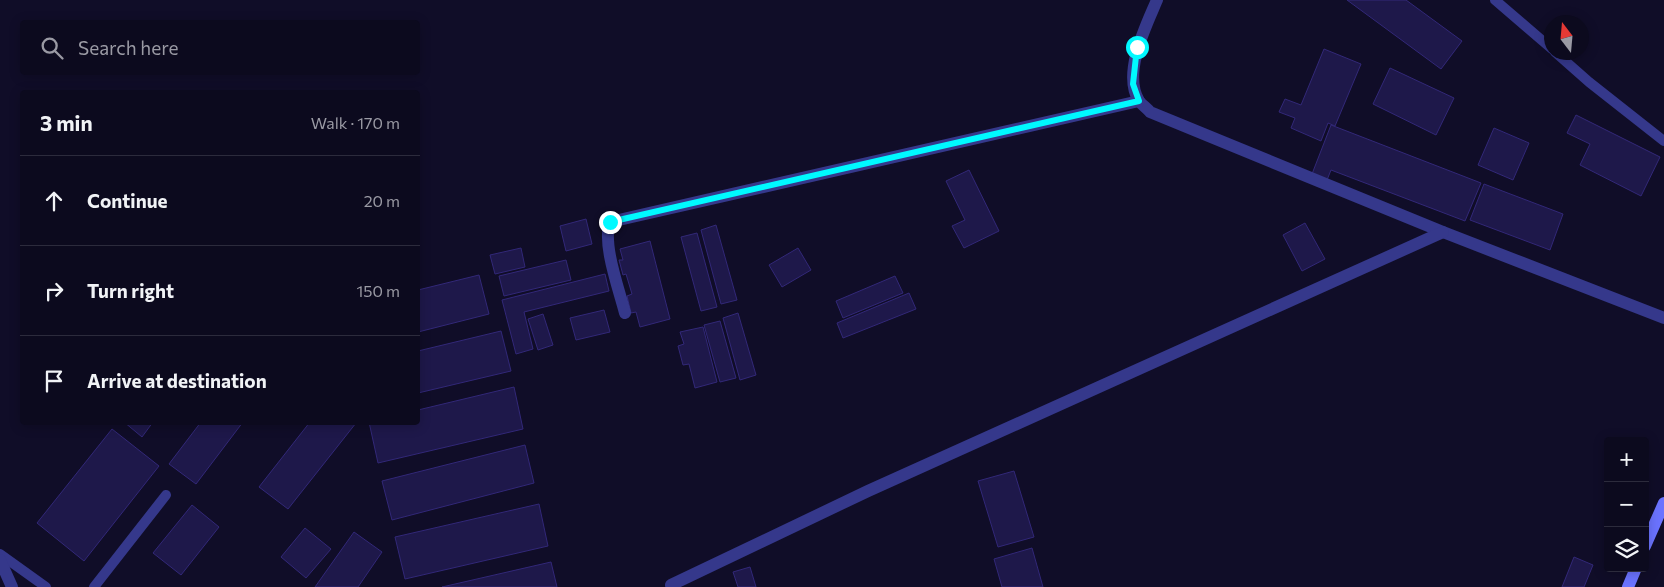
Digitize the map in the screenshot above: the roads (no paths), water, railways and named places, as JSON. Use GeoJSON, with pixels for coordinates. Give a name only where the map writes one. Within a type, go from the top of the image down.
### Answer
{"type":"FeatureCollection","features":[{"type":"Feature","properties":{"kind":"main road"},"geometry":{"type":"LineString","coordinates":[[1649,537],[1664,503]]}},
{"type":"Feature","properties":{"kind":"main road"},"geometry":{"type":"LineString","coordinates":[[1628,587],[1634,572]]}},
{"type":"Feature","properties":{"kind":"street"},"geometry":{"type":"LineString","coordinates":[[1157,0],[1137,47],[1133,84],[1139,101],[1150,112],[1443,232],[1664,318]]}},
{"type":"Feature","properties":{"kind":"street"},"geometry":{"type":"LineString","coordinates":[[625,313],[608,247],[607,230],[610,222],[1139,101]]}},
{"type":"Feature","properties":{"kind":"street"},"geometry":{"type":"LineString","coordinates":[[671,585],[877,487],[1443,232]]}},
{"type":"Feature","properties":{"kind":"street"},"geometry":{"type":"LineString","coordinates":[[0,560],[12,587]]}},
{"type":"Feature","properties":{"kind":"lane"},"geometry":{"type":"LineString","coordinates":[[1495,0],[1544,42]]}},
{"type":"Feature","properties":{"kind":"lane"},"geometry":{"type":"LineString","coordinates":[[1564,60],[1664,141]]}},
{"type":"Feature","properties":{"kind":"lane"},"geometry":{"type":"LineString","coordinates":[[94,587],[166,495]]}},
{"type":"Feature","properties":{"kind":"lane"},"geometry":{"type":"LineString","coordinates":[[0,554],[46,587]]}}]}
